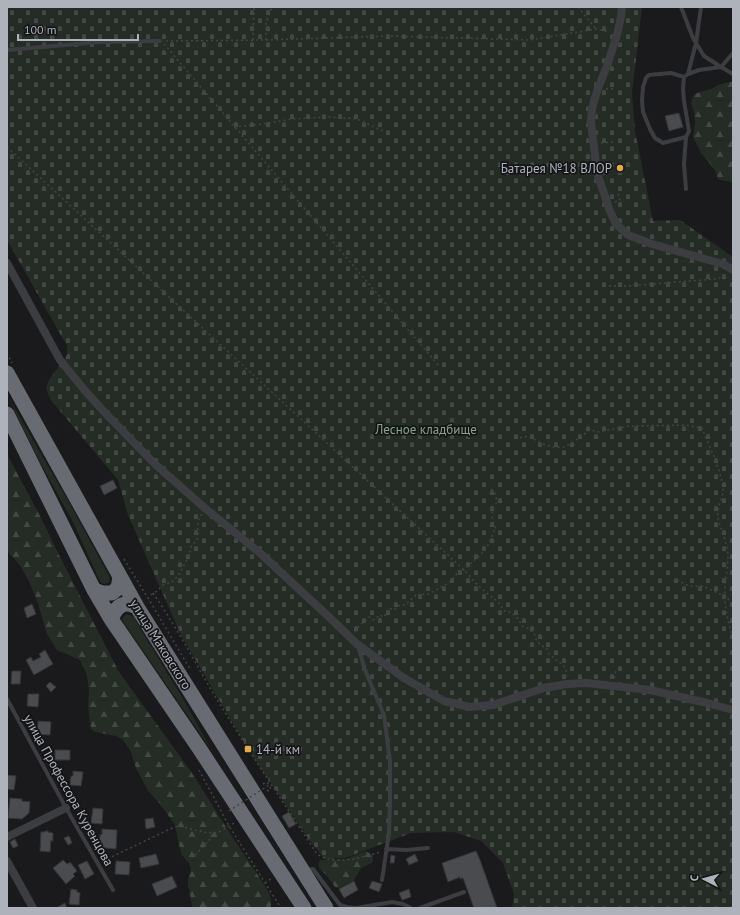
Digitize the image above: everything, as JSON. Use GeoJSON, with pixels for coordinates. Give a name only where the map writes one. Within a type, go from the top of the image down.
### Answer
{"type":"FeatureCollection","features":[{"type":"Feature","properties":{"kind":"highway","name":"улица Маковского"},"geometry":{"type":"LineString","coordinates":[[7,373],[137,607],[326,908]]}},
{"type":"Feature","properties":{"kind":"highway","name":"улица Маковского"},"geometry":{"type":"LineString","coordinates":[[7,414],[94,590],[111,619],[199,748],[304,908]]}},
{"type":"Feature","properties":{"kind":"highway"},"geometry":{"type":"LineString","coordinates":[[94,590],[103,593],[112,593],[118,588],[120,577]]}},
{"type":"Feature","properties":{"kind":"highway"},"geometry":{"type":"LineString","coordinates":[[111,619],[114,611],[120,606],[127,604],[137,607]]}},
{"type":"Feature","properties":{"kind":"street"},"geometry":{"type":"LineString","coordinates":[[622,7],[617,35],[592,108],[591,122],[593,145],[597,173],[603,193],[616,224],[628,235],[652,244],[723,264],[730,273]]}},
{"type":"Feature","properties":{"kind":"street"},"geometry":{"type":"LineString","coordinates":[[7,263],[60,360],[87,393],[156,465],[206,509],[261,554],[354,641],[404,678],[444,701],[470,707],[493,705],[544,688],[567,684],[586,683],[650,690],[733,710]]}},
{"type":"Feature","properties":{"kind":"street"},"geometry":{"type":"LineString","coordinates":[[7,837],[66,808]]}},
{"type":"Feature","properties":{"kind":"street"},"geometry":{"type":"LineString","coordinates":[[7,861],[33,908]]}},
{"type":"Feature","properties":{"kind":"lane"},"geometry":{"type":"LineString","coordinates":[[681,7],[693,38],[704,56],[733,74]]}},
{"type":"Feature","properties":{"kind":"lane"},"geometry":{"type":"LineString","coordinates":[[688,74],[696,43],[701,7]]}},
{"type":"Feature","properties":{"kind":"lane"},"geometry":{"type":"LineString","coordinates":[[7,50],[100,42],[160,41]]}},
{"type":"Feature","properties":{"kind":"lane"},"geometry":{"type":"LineString","coordinates":[[686,189],[684,164],[686,137],[689,130],[684,101],[684,77],[699,70],[721,67],[733,53]]}},
{"type":"Feature","properties":{"kind":"lane"},"geometry":{"type":"LineString","coordinates":[[684,77],[672,73],[649,75],[646,78],[643,87],[642,100],[643,112],[655,138],[663,143],[686,137]]}},
{"type":"Feature","properties":{"kind":"lane"},"geometry":{"type":"LineString","coordinates":[[354,641],[384,714],[390,762],[389,832],[382,880]]}},
{"type":"Feature","properties":{"kind":"lane","name":"улица Профессора Куренцова"},"geometry":{"type":"LineString","coordinates":[[7,699],[66,808],[113,890]]}},
{"type":"Feature","properties":{"kind":"lane"},"geometry":{"type":"LineString","coordinates":[[386,850],[428,848]]}},
{"type":"Feature","properties":{"kind":"lane"},"geometry":{"type":"LineString","coordinates":[[302,871],[313,869],[340,904],[347,907],[372,907],[392,902],[411,908]]}},
{"type":"Feature","properties":{"kind":"lane"},"geometry":{"type":"LineString","coordinates":[[420,908],[432,906],[464,892]]}},
{"type":"Feature","properties":{"kind":"path"},"geometry":{"type":"LineString","coordinates":[[254,7],[254,40]]}},
{"type":"Feature","properties":{"kind":"path"},"geometry":{"type":"LineString","coordinates":[[266,40],[266,23],[271,7]]}},
{"type":"Feature","properties":{"kind":"path"},"geometry":{"type":"LineString","coordinates":[[578,7],[596,29]]}},
{"type":"Feature","properties":{"kind":"path"},"geometry":{"type":"LineString","coordinates":[[439,366],[161,41],[266,40],[390,36],[530,40],[596,29],[617,35]]}},
{"type":"Feature","properties":{"kind":"path"},"geometry":{"type":"LineString","coordinates":[[234,126],[263,124],[292,119],[330,117],[357,120],[383,131]]}},
{"type":"Feature","properties":{"kind":"path"},"geometry":{"type":"LineString","coordinates":[[593,145],[614,142]]}},
{"type":"Feature","properties":{"kind":"path"},"geometry":{"type":"LineString","coordinates":[[7,147],[464,570],[483,590],[498,601],[504,611],[508,611],[514,615],[522,626],[534,633],[537,642],[547,649],[549,654],[563,665],[567,674],[567,684]]}},
{"type":"Feature","properties":{"kind":"path"},"geometry":{"type":"LineString","coordinates":[[609,286],[628,286],[715,279],[730,273]]}},
{"type":"Feature","properties":{"kind":"path"},"geometry":{"type":"LineString","coordinates":[[520,438],[526,436],[532,437],[540,443],[554,447],[564,447],[590,430],[598,432],[629,426],[686,425],[702,428],[722,480],[723,494],[719,505],[718,517],[726,542],[728,555],[725,596],[728,620],[733,638]]}},
{"type":"Feature","properties":{"kind":"path"},"geometry":{"type":"LineString","coordinates":[[354,641],[360,625],[369,617],[373,620],[380,615],[384,617],[389,608],[394,610],[400,605],[405,605],[417,594],[419,596],[430,594],[439,589],[450,582],[456,575],[457,571],[464,570],[488,545],[496,528],[492,511],[496,503],[496,496],[495,492],[491,489]]}},
{"type":"Feature","properties":{"kind":"path"},"geometry":{"type":"LineString","coordinates":[[150,595],[163,585],[172,582],[178,576],[189,556],[191,547],[198,538],[198,520],[206,509]]}},
{"type":"Feature","properties":{"kind":"path"},"geometry":{"type":"LineString","coordinates":[[123,557],[152,603],[190,669]]}},
{"type":"Feature","properties":{"kind":"path"},"geometry":{"type":"LineString","coordinates":[[677,580],[688,586],[702,586],[725,596],[733,604]]}},
{"type":"Feature","properties":{"kind":"path"},"geometry":{"type":"LineString","coordinates":[[153,593],[174,625],[186,648],[257,764],[317,854],[323,858],[335,860],[371,855],[386,850]]}},
{"type":"Feature","properties":{"kind":"path"},"geometry":{"type":"LineString","coordinates":[[262,785],[267,782],[269,785]]}},
{"type":"Feature","properties":{"kind":"path"},"geometry":{"type":"LineString","coordinates":[[268,791],[271,789],[269,785]]}},
{"type":"Feature","properties":{"kind":"path"},"geometry":{"type":"LineString","coordinates":[[229,811],[269,785]]}},
{"type":"Feature","properties":{"kind":"path"},"geometry":{"type":"LineString","coordinates":[[98,863],[178,826],[208,833],[216,833],[236,822]]}},
{"type":"Feature","properties":{"kind":"path"},"geometry":{"type":"LineString","coordinates":[[229,826],[281,908]]}},
{"type":"Feature","properties":{"kind":"path"},"geometry":{"type":"LineString","coordinates":[[195,855],[216,833]]}},
{"type":"Feature","properties":{"kind":"path"},"geometry":{"type":"LineString","coordinates":[[265,882],[272,878]]}},
{"type":"Feature","properties":{"kind":"green space","name":"Лесное кладбище"},"geometry":{"type":"Polygon","coordinates":[[[7,7],[642,7],[632,93],[635,131],[653,221],[680,220],[733,257],[733,908],[512,908],[514,894],[503,863],[481,841],[454,832],[411,833],[345,858],[325,859],[310,841],[248,749],[181,635],[128,515],[118,480],[50,399],[46,388],[49,380],[67,355],[67,346],[7,240],[7,7]]]}},
{"type":"Feature","properties":{"kind":"green space"},"geometry":{"type":"Polygon","coordinates":[[[733,82],[733,182],[718,179],[715,170],[701,153],[693,137],[695,123],[694,111],[691,104],[694,95],[697,93],[733,82]]]}},
{"type":"Feature","properties":{"kind":"green space"},"geometry":{"type":"Polygon","coordinates":[[[7,395],[106,570],[110,578],[109,582],[105,584],[101,583],[74,524],[36,455],[7,395]]]}},
{"type":"Feature","properties":{"kind":"green space"},"geometry":{"type":"Polygon","coordinates":[[[7,454],[119,672],[192,773],[267,889],[271,901],[270,908],[193,908],[188,885],[191,870],[189,863],[182,855],[175,825],[161,805],[148,791],[136,768],[131,752],[123,740],[116,736],[95,732],[91,729],[88,706],[89,691],[87,676],[80,660],[57,650],[47,634],[37,600],[28,579],[19,564],[7,551],[7,454]]]}},
{"type":"Feature","properties":{"kind":"green space"},"geometry":{"type":"Polygon","coordinates":[[[127,614],[134,618],[185,702],[212,751],[124,623],[123,618],[127,614]]]}},
{"type":"Feature","properties":{"kind":"green space"},"geometry":{"type":"Polygon","coordinates":[[[366,851],[373,856],[372,863],[361,868],[354,880],[339,888],[335,887],[319,867],[320,860],[345,859],[366,851]]]}},
{"type":"Feature","properties":{"kind":"building"},"geometry":{"type":"Polygon","coordinates":[[[679,113],[683,127],[669,131],[665,116],[679,113]]]}},
{"type":"Feature","properties":{"kind":"building"},"geometry":{"type":"Polygon","coordinates":[[[113,480],[117,488],[104,495],[100,486],[113,480]]]}},
{"type":"Feature","properties":{"kind":"building"},"geometry":{"type":"Polygon","coordinates":[[[32,604],[36,614],[27,618],[24,608],[32,604]]]}},
{"type":"Feature","properties":{"kind":"building"},"geometry":{"type":"Polygon","coordinates":[[[45,650],[53,664],[34,675],[26,660],[31,657],[33,661],[41,657],[39,654],[45,650]]]}},
{"type":"Feature","properties":{"kind":"building"},"geometry":{"type":"Polygon","coordinates":[[[12,671],[21,671],[20,684],[11,684],[12,671]]]}},
{"type":"Feature","properties":{"kind":"building"},"geometry":{"type":"Polygon","coordinates":[[[50,682],[56,687],[51,692],[46,686],[50,682]]]}},
{"type":"Feature","properties":{"kind":"building"},"geometry":{"type":"Polygon","coordinates":[[[28,694],[39,694],[38,707],[27,706],[28,694]]]}},
{"type":"Feature","properties":{"kind":"building"},"geometry":{"type":"Polygon","coordinates":[[[38,721],[51,722],[50,735],[37,734],[38,721]]]}},
{"type":"Feature","properties":{"kind":"building"},"geometry":{"type":"Polygon","coordinates":[[[55,750],[70,750],[70,760],[55,760],[55,750]]]}},
{"type":"Feature","properties":{"kind":"building"},"geometry":{"type":"Polygon","coordinates":[[[73,771],[83,772],[81,786],[70,785],[73,771]]]}},
{"type":"Feature","properties":{"kind":"building"},"geometry":{"type":"Polygon","coordinates":[[[7,775],[16,776],[14,790],[7,789],[7,775]]]}},
{"type":"Feature","properties":{"kind":"building"},"geometry":{"type":"Polygon","coordinates":[[[10,798],[22,799],[22,801],[30,802],[29,813],[22,819],[8,818],[10,798]]]}},
{"type":"Feature","properties":{"kind":"building"},"geometry":{"type":"Polygon","coordinates":[[[93,808],[103,809],[102,824],[91,823],[93,808]]]}},
{"type":"Feature","properties":{"kind":"building"},"geometry":{"type":"Polygon","coordinates":[[[289,812],[296,824],[289,828],[282,816],[289,812]]]}},
{"type":"Feature","properties":{"kind":"building"},"geometry":{"type":"Polygon","coordinates":[[[153,818],[155,827],[146,829],[145,819],[153,818]]]}},
{"type":"Feature","properties":{"kind":"building"},"geometry":{"type":"Polygon","coordinates":[[[102,829],[117,830],[116,849],[97,847],[98,838],[100,838],[100,834],[102,835],[102,829]]]}},
{"type":"Feature","properties":{"kind":"building"},"geometry":{"type":"Polygon","coordinates":[[[45,831],[53,833],[53,841],[51,840],[50,852],[40,851],[41,832],[45,831]]]}},
{"type":"Feature","properties":{"kind":"building"},"geometry":{"type":"Polygon","coordinates":[[[69,836],[72,843],[68,845],[64,838],[69,836]]]}},
{"type":"Feature","properties":{"kind":"building"},"geometry":{"type":"Polygon","coordinates":[[[15,839],[18,846],[13,848],[10,842],[15,839]]]}},
{"type":"Feature","properties":{"kind":"building"},"geometry":{"type":"Polygon","coordinates":[[[476,851],[497,908],[474,908],[463,878],[460,879],[460,877],[448,882],[442,863],[476,851]]]}},
{"type":"Feature","properties":{"kind":"building"},"geometry":{"type":"Polygon","coordinates":[[[156,854],[159,864],[141,868],[139,858],[156,854]]]}},
{"type":"Feature","properties":{"kind":"building"},"geometry":{"type":"Polygon","coordinates":[[[415,854],[418,861],[409,865],[406,859],[415,854]]]}},
{"type":"Feature","properties":{"kind":"building"},"geometry":{"type":"Polygon","coordinates":[[[391,855],[395,856],[394,863],[390,863],[391,855]]]}},
{"type":"Feature","properties":{"kind":"building"},"geometry":{"type":"Polygon","coordinates":[[[63,860],[67,864],[70,862],[77,871],[73,874],[75,876],[66,884],[53,868],[63,860]]]}},
{"type":"Feature","properties":{"kind":"building"},"geometry":{"type":"Polygon","coordinates":[[[87,861],[94,874],[85,879],[78,865],[87,861]]]}},
{"type":"Feature","properties":{"kind":"building"},"geometry":{"type":"Polygon","coordinates":[[[116,861],[130,862],[129,875],[115,874],[116,861]]]}},
{"type":"Feature","properties":{"kind":"building"},"geometry":{"type":"Polygon","coordinates":[[[172,876],[177,887],[157,896],[152,884],[172,876]]]}},
{"type":"Feature","properties":{"kind":"building"},"geometry":{"type":"Polygon","coordinates":[[[354,881],[358,890],[344,898],[339,889],[354,881]]]}},
{"type":"Feature","properties":{"kind":"building"},"geometry":{"type":"Polygon","coordinates":[[[372,881],[382,884],[379,892],[369,888],[372,881]]]}},
{"type":"Feature","properties":{"kind":"building"},"geometry":{"type":"Polygon","coordinates":[[[71,889],[77,890],[77,892],[80,893],[79,905],[69,904],[71,889]]]}},
{"type":"Feature","properties":{"kind":"building"},"geometry":{"type":"Polygon","coordinates":[[[409,889],[411,897],[402,900],[399,893],[409,889]]]}},
{"type":"Feature","properties":{"kind":"building"},"geometry":{"type":"Polygon","coordinates":[[[65,903],[67,908],[56,908],[65,903]]]}},
{"type":"Feature","properties":{"kind":"place","name":"Батарея №18 ВЛОР"},"geometry":{"type":"Point","coordinates":[620,168]}},
{"type":"Feature","properties":{"kind":"place","name":"14-й км"},"geometry":{"type":"Point","coordinates":[248,749]}}]}
